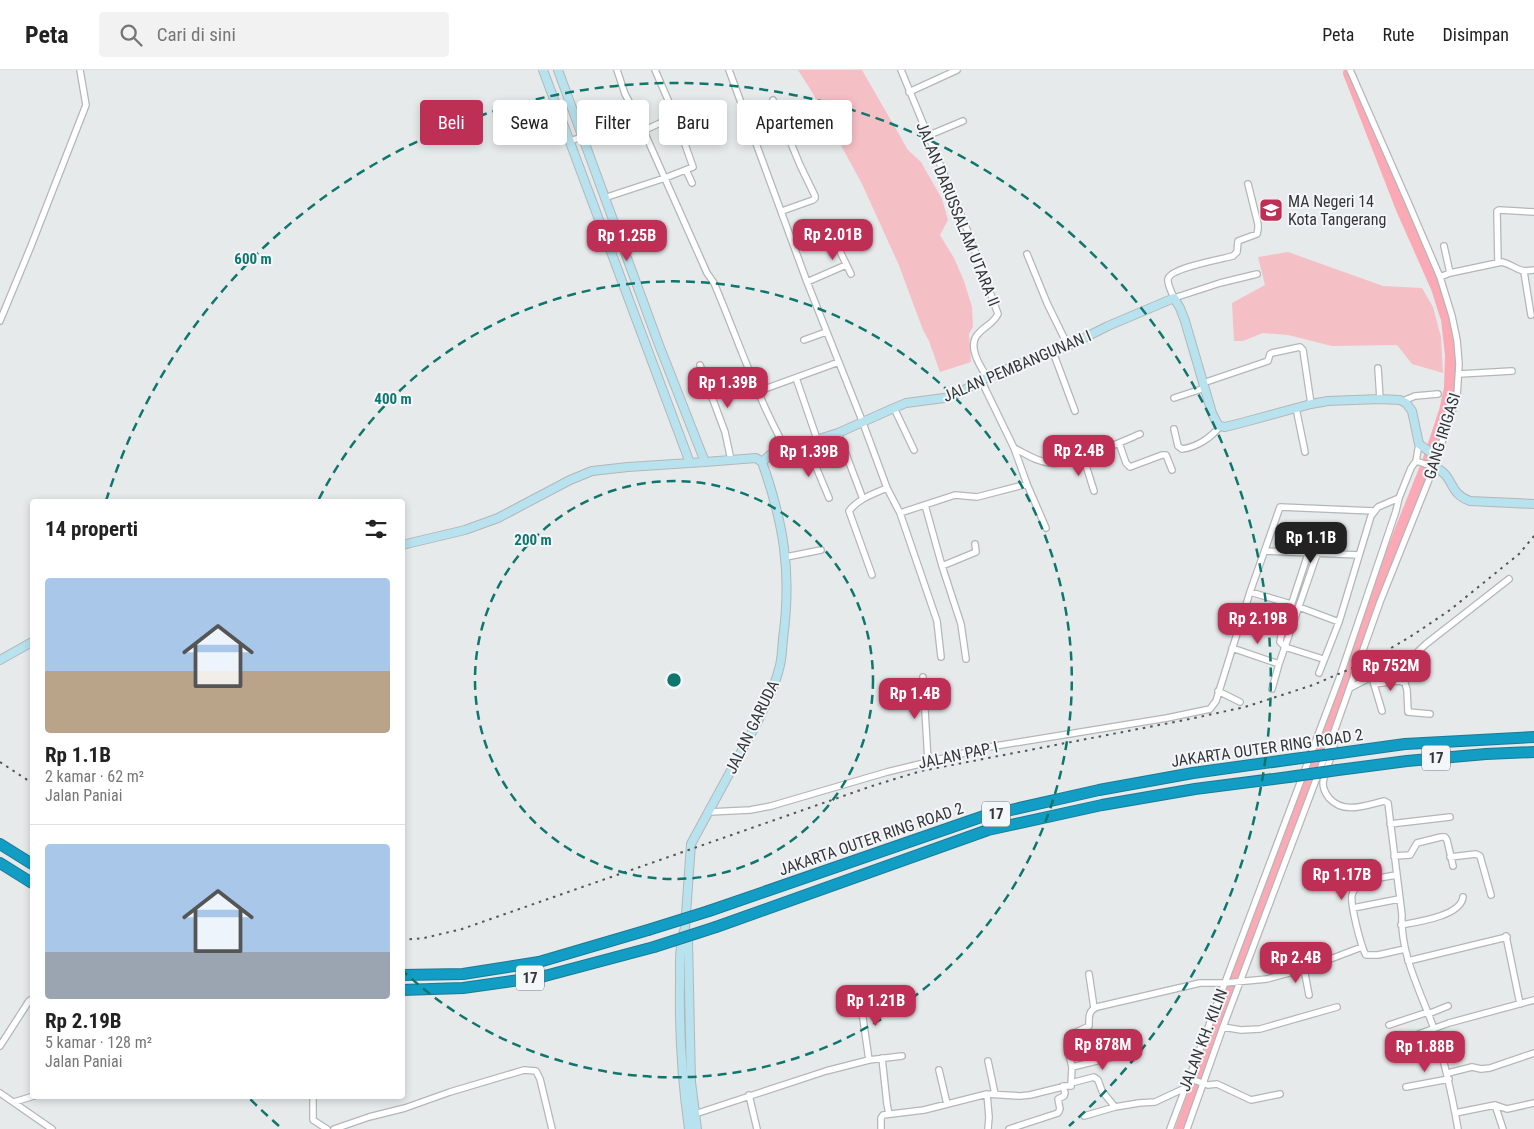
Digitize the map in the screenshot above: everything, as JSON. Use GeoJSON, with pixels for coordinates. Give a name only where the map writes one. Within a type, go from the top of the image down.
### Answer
{"type":"FeatureCollection","features":[{"type":"Feature","properties":{"kind":"highway","name":"JAKARTA OUTER RING ROAD 2"},"geometry":{"type":"LineString","coordinates":[[405,975],[463,974],[539,962],[709,911],[984,816],[1109,788],[1193,773],[1405,744],[1534,737]]}},
{"type":"Feature","properties":{"kind":"highway","name":"JAKARTA OUTER RING ROAD 2"},"geometry":{"type":"LineString","coordinates":[[405,990],[463,988],[541,977],[654,947],[716,927],[988,830],[1102,805],[1195,789],[1407,761],[1534,752]]}},
{"type":"Feature","properties":{"kind":"highway"},"geometry":{"type":"LineString","coordinates":[[0,844],[30,863]]}},
{"type":"Feature","properties":{"kind":"highway"},"geometry":{"type":"LineString","coordinates":[[0,863],[30,882]]}},
{"type":"Feature","properties":{"kind":"main road"},"geometry":{"type":"LineString","coordinates":[[543,70],[690,463]]}},
{"type":"Feature","properties":{"kind":"main road"},"geometry":{"type":"LineString","coordinates":[[558,70],[577,123]]}},
{"type":"Feature","properties":{"kind":"main road"},"geometry":{"type":"LineString","coordinates":[[585,145],[659,345],[705,462]]}},
{"type":"Feature","properties":{"kind":"main road"},"geometry":{"type":"LineString","coordinates":[[1174,298],[1185,321],[1212,412],[1220,426],[1241,424],[1311,404],[1342,400],[1403,400],[1412,411],[1419,444],[1437,456]]}},
{"type":"Feature","properties":{"kind":"main road","name":"JALAN PEMBANGUNAN I"},"geometry":{"type":"LineString","coordinates":[[762,462],[771,454],[838,433],[894,408],[954,395],[1006,368],[1068,346],[1108,326],[1174,298]]}},
{"type":"Feature","properties":{"kind":"main road","name":"GANG IRIGASI"},"geometry":{"type":"LineString","coordinates":[[1433,467],[1437,456]]}},
{"type":"Feature","properties":{"kind":"main road"},"geometry":{"type":"LineString","coordinates":[[405,544],[465,530],[498,518],[570,480],[592,471],[628,466],[756,458],[762,462]]}},
{"type":"Feature","properties":{"kind":"main road","name":"JALAN GARUDA"},"geometry":{"type":"LineString","coordinates":[[689,1129],[682,1082],[679,1001],[681,939],[685,928],[691,844],[759,719],[779,670],[785,627],[786,557],[775,498],[762,462]]}},
{"type":"Feature","properties":{"kind":"main road"},"geometry":{"type":"LineString","coordinates":[[1433,467],[1443,471],[1461,498],[1470,501],[1534,504]]}},
{"type":"Feature","properties":{"kind":"main road"},"geometry":{"type":"LineString","coordinates":[[0,660],[30,643]]}},
{"type":"Feature","properties":{"kind":"main road","name":"JALAN GARUDA"},"geometry":{"type":"LineString","coordinates":[[685,928],[688,939],[691,1082],[697,1129]]}},
{"type":"Feature","properties":{"kind":"main road"},"geometry":{"type":"LineString","coordinates":[[679,1001],[690,1001]]}},
{"type":"Feature","properties":{"kind":"main road"},"geometry":{"type":"LineString","coordinates":[[682,1082],[691,1082]]}},
{"type":"Feature","properties":{"kind":"street"},"geometry":{"type":"LineString","coordinates":[[0,320],[86,105],[80,70]]}},
{"type":"Feature","properties":{"kind":"street"},"geometry":{"type":"LineString","coordinates":[[617,70],[628,100]]}},
{"type":"Feature","properties":{"kind":"street"},"geometry":{"type":"LineString","coordinates":[[655,70],[668,100]]}},
{"type":"Feature","properties":{"kind":"street"},"geometry":{"type":"LineString","coordinates":[[729,70],[826,332],[887,488],[900,513],[937,621],[941,657]]}},
{"type":"Feature","properties":{"kind":"street","name":"JALAN DARUSSALAM UTARA II"},"geometry":{"type":"LineString","coordinates":[[901,70],[968,232],[998,314],[996,320],[976,335],[973,344],[977,362],[984,379]]}},
{"type":"Feature","properties":{"kind":"street"},"geometry":{"type":"LineString","coordinates":[[909,92],[957,70]]}},
{"type":"Feature","properties":{"kind":"street","name":"GANG IRIGASI"},"geometry":{"type":"LineString","coordinates":[[1350,70],[1440,278],[1452,316],[1457,340],[1459,374],[1457,396],[1437,456]]}},
{"type":"Feature","properties":{"kind":"street"},"geometry":{"type":"LineString","coordinates":[[928,136],[963,120]]}},
{"type":"Feature","properties":{"kind":"street"},"geometry":{"type":"LineString","coordinates":[[570,142],[577,139]]}},
{"type":"Feature","properties":{"kind":"street"},"geometry":{"type":"LineString","coordinates":[[649,142],[707,273],[714,283],[776,432],[786,449]]}},
{"type":"Feature","properties":{"kind":"street"},"geometry":{"type":"LineString","coordinates":[[604,198],[692,167],[693,164],[686,145]]}},
{"type":"Feature","properties":{"kind":"street"},"geometry":{"type":"LineString","coordinates":[[782,211],[815,198],[792,145]]}},
{"type":"Feature","properties":{"kind":"street"},"geometry":{"type":"LineString","coordinates":[[686,170],[692,184]]}},
{"type":"Feature","properties":{"kind":"street"},"geometry":{"type":"LineString","coordinates":[[1248,184],[1258,224],[1258,232],[1254,236],[1238,241],[1237,252],[1233,256],[1180,270],[1170,274],[1168,282],[1174,298],[1220,283],[1257,274]]}},
{"type":"Feature","properties":{"kind":"street"},"geometry":{"type":"LineString","coordinates":[[1498,262],[1497,211],[1504,209],[1534,212]]}},
{"type":"Feature","properties":{"kind":"street"},"geometry":{"type":"LineString","coordinates":[[834,239],[851,274]]}},
{"type":"Feature","properties":{"kind":"street"},"geometry":{"type":"LineString","coordinates":[[1444,246],[1450,273]]}},
{"type":"Feature","properties":{"kind":"street"},"geometry":{"type":"LineString","coordinates":[[1027,254],[1047,303],[1068,346]]}},
{"type":"Feature","properties":{"kind":"street"},"geometry":{"type":"LineString","coordinates":[[1440,278],[1450,273],[1498,262],[1508,263],[1524,272],[1534,270]]}},
{"type":"Feature","properties":{"kind":"street"},"geometry":{"type":"LineString","coordinates":[[807,282],[846,265]]}},
{"type":"Feature","properties":{"kind":"street"},"geometry":{"type":"LineString","coordinates":[[1524,272],[1531,315]]}},
{"type":"Feature","properties":{"kind":"street"},"geometry":{"type":"LineString","coordinates":[[804,340],[826,332]]}},
{"type":"Feature","properties":{"kind":"street"},"geometry":{"type":"LineString","coordinates":[[1174,398],[1268,361],[1272,353],[1300,347],[1303,350],[1311,404]]}},
{"type":"Feature","properties":{"kind":"street"},"geometry":{"type":"LineString","coordinates":[[1053,352],[1075,411]]}},
{"type":"Feature","properties":{"kind":"street"},"geometry":{"type":"LineString","coordinates":[[759,391],[838,362]]}},
{"type":"Feature","properties":{"kind":"street"},"geometry":{"type":"LineString","coordinates":[[700,365],[725,432],[731,460]]}},
{"type":"Feature","properties":{"kind":"street"},"geometry":{"type":"LineString","coordinates":[[1378,368],[1380,399]]}},
{"type":"Feature","properties":{"kind":"street"},"geometry":{"type":"LineString","coordinates":[[1459,374],[1512,371]]}},
{"type":"Feature","properties":{"kind":"street"},"geometry":{"type":"LineString","coordinates":[[796,378],[816,439]]}},
{"type":"Feature","properties":{"kind":"street"},"geometry":{"type":"LineString","coordinates":[[984,379],[1046,528]]}},
{"type":"Feature","properties":{"kind":"street"},"geometry":{"type":"LineString","coordinates":[[1403,400],[1415,396],[1438,394]]}},
{"type":"Feature","properties":{"kind":"street"},"geometry":{"type":"LineString","coordinates":[[894,408],[914,450]]}},
{"type":"Feature","properties":{"kind":"street"},"geometry":{"type":"LineString","coordinates":[[1296,408],[1305,452]]}},
{"type":"Feature","properties":{"kind":"street"},"geometry":{"type":"LineString","coordinates":[[1174,428],[1178,446],[1180,449],[1185,449],[1204,442],[1220,426]]}},
{"type":"Feature","properties":{"kind":"street"},"geometry":{"type":"LineString","coordinates":[[838,433],[863,499]]}},
{"type":"Feature","properties":{"kind":"street"},"geometry":{"type":"LineString","coordinates":[[1014,448],[1042,462],[1062,463],[1140,434]]}},
{"type":"Feature","properties":{"kind":"street"},"geometry":{"type":"LineString","coordinates":[[806,443],[829,498]]}},
{"type":"Feature","properties":{"kind":"street"},"geometry":{"type":"LineString","coordinates":[[1119,443],[1126,463],[1130,467],[1166,456],[1172,470]]}},
{"type":"Feature","properties":{"kind":"street","name":"JALAN KH. KILIN"},"geometry":{"type":"LineString","coordinates":[[1187,1129],[1196,1081],[1227,983],[1339,679],[1399,498],[1416,461],[1419,444]]}},
{"type":"Feature","properties":{"kind":"street"},"geometry":{"type":"LineString","coordinates":[[1083,456],[1094,491]]}},
{"type":"Feature","properties":{"kind":"street"},"geometry":{"type":"LineString","coordinates":[[1416,461],[1433,467]]}},
{"type":"Feature","properties":{"kind":"street","name":"GANG IRIGASI"},"geometry":{"type":"LineString","coordinates":[[1350,688],[1380,602],[1433,467]]}},
{"type":"Feature","properties":{"kind":"street"},"geometry":{"type":"LineString","coordinates":[[900,513],[955,496],[977,497],[1027,484]]}},
{"type":"Feature","properties":{"kind":"street"},"geometry":{"type":"LineString","coordinates":[[872,575],[849,511],[863,499],[887,488]]}},
{"type":"Feature","properties":{"kind":"street"},"geometry":{"type":"LineString","coordinates":[[1319,673],[1339,622],[1369,521],[1378,507],[1399,498]]}},
{"type":"Feature","properties":{"kind":"street"},"geometry":{"type":"LineString","coordinates":[[925,505],[961,624],[966,659]]}},
{"type":"Feature","properties":{"kind":"street"},"geometry":{"type":"LineString","coordinates":[[1240,702],[1218,691],[1280,507],[1374,511]]}},
{"type":"Feature","properties":{"kind":"street"},"geometry":{"type":"LineString","coordinates":[[942,566],[976,552],[975,544]]}},
{"type":"Feature","properties":{"kind":"street"},"geometry":{"type":"LineString","coordinates":[[786,557],[821,550]]}},
{"type":"Feature","properties":{"kind":"street"},"geometry":{"type":"LineString","coordinates":[[1265,551],[1359,555]]}},
{"type":"Feature","properties":{"kind":"street"},"geometry":{"type":"LineString","coordinates":[[1308,554],[1280,640],[1285,647],[1323,660]]}},
{"type":"Feature","properties":{"kind":"street"},"geometry":{"type":"LineString","coordinates":[[1272,689],[1317,554]]}},
{"type":"Feature","properties":{"kind":"street"},"geometry":{"type":"LineString","coordinates":[[1350,688],[1371,677],[1388,674],[1406,662],[1509,578]]}},
{"type":"Feature","properties":{"kind":"street"},"geometry":{"type":"LineString","coordinates":[[1250,592],[1291,604]]}},
{"type":"Feature","properties":{"kind":"street"},"geometry":{"type":"LineString","coordinates":[[1299,607],[1339,622]]}},
{"type":"Feature","properties":{"kind":"street"},"geometry":{"type":"LineString","coordinates":[[1232,648],[1279,664]]}},
{"type":"Feature","properties":{"kind":"street"},"geometry":{"type":"LineString","coordinates":[[923,677],[928,761]]}},
{"type":"Feature","properties":{"kind":"street"},"geometry":{"type":"LineString","coordinates":[[1371,677],[1382,710]]}},
{"type":"Feature","properties":{"kind":"street"},"geometry":{"type":"LineString","coordinates":[[1374,684],[1399,681],[1405,683],[1408,712],[1430,714]]}},
{"type":"Feature","properties":{"kind":"street","name":"JALAN KH. KILIN"},"geometry":{"type":"LineString","coordinates":[[1170,1129],[1185,1088],[1196,1081],[1223,1027],[1350,688]]}},
{"type":"Feature","properties":{"kind":"street","name":"JALAN PAP I"},"geometry":{"type":"LineString","coordinates":[[709,812],[750,810],[771,806],[887,772],[989,747],[1167,718],[1210,709],[1216,700],[1218,691]]}},
{"type":"Feature","properties":{"kind":"street"},"geometry":{"type":"LineString","coordinates":[[1333,735],[1335,741],[1323,784],[1328,796],[1335,803],[1343,807],[1352,808],[1386,801],[1388,803],[1405,949],[1434,1028],[1448,1076],[1458,1129]]}},
{"type":"Feature","properties":{"kind":"street"},"geometry":{"type":"LineString","coordinates":[[1390,824],[1450,817]]}},
{"type":"Feature","properties":{"kind":"street"},"geometry":{"type":"LineString","coordinates":[[1394,856],[1410,855],[1417,842],[1445,837],[1453,866]]}},
{"type":"Feature","properties":{"kind":"street"},"geometry":{"type":"LineString","coordinates":[[1450,857],[1476,854],[1480,856],[1491,895]]}},
{"type":"Feature","properties":{"kind":"street"},"geometry":{"type":"LineString","coordinates":[[1396,875],[1363,882],[1358,885],[1352,894],[1353,908],[1362,947],[1366,955],[1372,956],[1405,949]]}},
{"type":"Feature","properties":{"kind":"street"},"geometry":{"type":"LineString","coordinates":[[1401,926],[1448,914],[1461,903],[1463,897]]}},
{"type":"Feature","properties":{"kind":"street"},"geometry":{"type":"LineString","coordinates":[[1353,908],[1399,899]]}},
{"type":"Feature","properties":{"kind":"street"},"geometry":{"type":"LineString","coordinates":[[1408,961],[1506,935],[1520,1004]]}},
{"type":"Feature","properties":{"kind":"street"},"geometry":{"type":"LineString","coordinates":[[1071,1083],[1072,1068],[1066,1046],[1068,1036],[1089,1026],[1089,1013],[1094,1008],[1200,983],[1227,983],[1267,979],[1304,969],[1362,947]]}},
{"type":"Feature","properties":{"kind":"street"},"geometry":{"type":"LineString","coordinates":[[1304,969],[1309,995]]}},
{"type":"Feature","properties":{"kind":"street"},"geometry":{"type":"LineString","coordinates":[[1089,974],[1094,1008]]}},
{"type":"Feature","properties":{"kind":"street"},"geometry":{"type":"LineString","coordinates":[[860,998],[869,1060]]}},
{"type":"Feature","properties":{"kind":"street"},"geometry":{"type":"LineString","coordinates":[[0,1046],[30,1000]]}},
{"type":"Feature","properties":{"kind":"street"},"geometry":{"type":"LineString","coordinates":[[1391,1044],[1434,1028],[1534,1000]]}},
{"type":"Feature","properties":{"kind":"street"},"geometry":{"type":"LineString","coordinates":[[1390,1024],[1448,1006]]}},
{"type":"Feature","properties":{"kind":"street"},"geometry":{"type":"LineString","coordinates":[[1223,1027],[1241,1030],[1260,1029],[1338,1007]]}},
{"type":"Feature","properties":{"kind":"street"},"geometry":{"type":"LineString","coordinates":[[1406,1087],[1448,1076],[1472,1067],[1490,1068],[1534,1053]]}},
{"type":"Feature","properties":{"kind":"street"},"geometry":{"type":"LineString","coordinates":[[695,1114],[749,1095],[826,1072],[869,1060],[902,1056]]}},
{"type":"Feature","properties":{"kind":"street"},"geometry":{"type":"LineString","coordinates":[[1072,1068],[1121,1056]]}},
{"type":"Feature","properties":{"kind":"street"},"geometry":{"type":"LineString","coordinates":[[882,1058],[886,1104],[889,1114]]}},
{"type":"Feature","properties":{"kind":"street"},"geometry":{"type":"LineString","coordinates":[[988,1061],[995,1094]]}},
{"type":"Feature","properties":{"kind":"street"},"geometry":{"type":"LineString","coordinates":[[334,1129],[524,1070],[536,1071],[540,1079],[552,1129]]}},
{"type":"Feature","properties":{"kind":"street"},"geometry":{"type":"LineString","coordinates":[[939,1070],[947,1104]]}},
{"type":"Feature","properties":{"kind":"street"},"geometry":{"type":"LineString","coordinates":[[881,1129],[882,1116],[889,1114],[924,1110],[987,1094],[1030,1095],[1063,1086],[1071,1086],[1071,1083],[1094,1077],[1098,1080],[1102,1090],[1115,1107]]}},
{"type":"Feature","properties":{"kind":"street"},"geometry":{"type":"LineString","coordinates":[[1196,1081],[1208,1085],[1217,1084],[1252,1100],[1280,1094]]}},
{"type":"Feature","properties":{"kind":"street"},"geometry":{"type":"LineString","coordinates":[[1009,1129],[1058,1113],[1060,1109],[1058,1099],[1064,1096],[1063,1086]]}},
{"type":"Feature","properties":{"kind":"street"},"geometry":{"type":"LineString","coordinates":[[1084,1116],[1115,1107],[1155,1102],[1185,1088]]}},
{"type":"Feature","properties":{"kind":"street"},"geometry":{"type":"LineString","coordinates":[[0,1093],[52,1129]]}},
{"type":"Feature","properties":{"kind":"street"},"geometry":{"type":"LineString","coordinates":[[987,1094],[988,1129]]}},
{"type":"Feature","properties":{"kind":"street"},"geometry":{"type":"LineString","coordinates":[[749,1095],[757,1129]]}},
{"type":"Feature","properties":{"kind":"street"},"geometry":{"type":"LineString","coordinates":[[14,1102],[30,1097]]}},
{"type":"Feature","properties":{"kind":"street"},"geometry":{"type":"LineString","coordinates":[[313,1099],[313,1120],[326,1129]]}},
{"type":"Feature","properties":{"kind":"street"},"geometry":{"type":"LineString","coordinates":[[1455,1113],[1495,1105],[1507,1109],[1534,1104]]}},
{"type":"Feature","properties":{"kind":"street"},"geometry":{"type":"LineString","coordinates":[[1495,1105],[1503,1129]]}},
{"type":"Feature","properties":{"kind":"shaded area"},"geometry":{"type":"Polygon","coordinates":[[[798,70],[862,70],[908,150],[921,162],[942,199],[948,220],[940,235],[954,258],[972,307],[973,327],[969,334],[971,362],[940,372],[898,263],[862,184],[841,145],[852,145],[852,100],[816,100],[798,70]]]}},
{"type":"Feature","properties":{"kind":"shaded area"},"geometry":{"type":"Polygon","coordinates":[[[1288,252],[1383,286],[1422,288],[1433,307],[1441,337],[1443,373],[1412,364],[1397,345],[1332,346],[1288,335],[1263,333],[1243,341],[1234,341],[1232,303],[1265,285],[1258,257],[1288,252]]]}},
{"type":"Feature","properties":{"kind":"waterway"},"geometry":{"type":"LineString","coordinates":[[1181,1129],[1239,967],[1355,658],[1388,562],[1428,462],[1445,411],[1450,388],[1451,355],[1447,319],[1437,288],[1402,209],[1349,73]]}},
{"type":"Feature","properties":{"kind":"railway"},"geometry":{"type":"LineString","coordinates":[[405,940],[424,938],[462,929],[872,786],[921,771],[1245,707],[1313,685],[1371,660],[1413,635],[1450,610],[1519,554],[1534,536]]}},
{"type":"Feature","properties":{"kind":"railway"},"geometry":{"type":"LineString","coordinates":[[0,762],[30,782]]}},
{"type":"Feature","properties":{"kind":"place","name":"MA Negeri 14 Kota Tangerang"},"geometry":{"type":"Point","coordinates":[1271,210]}}]}
